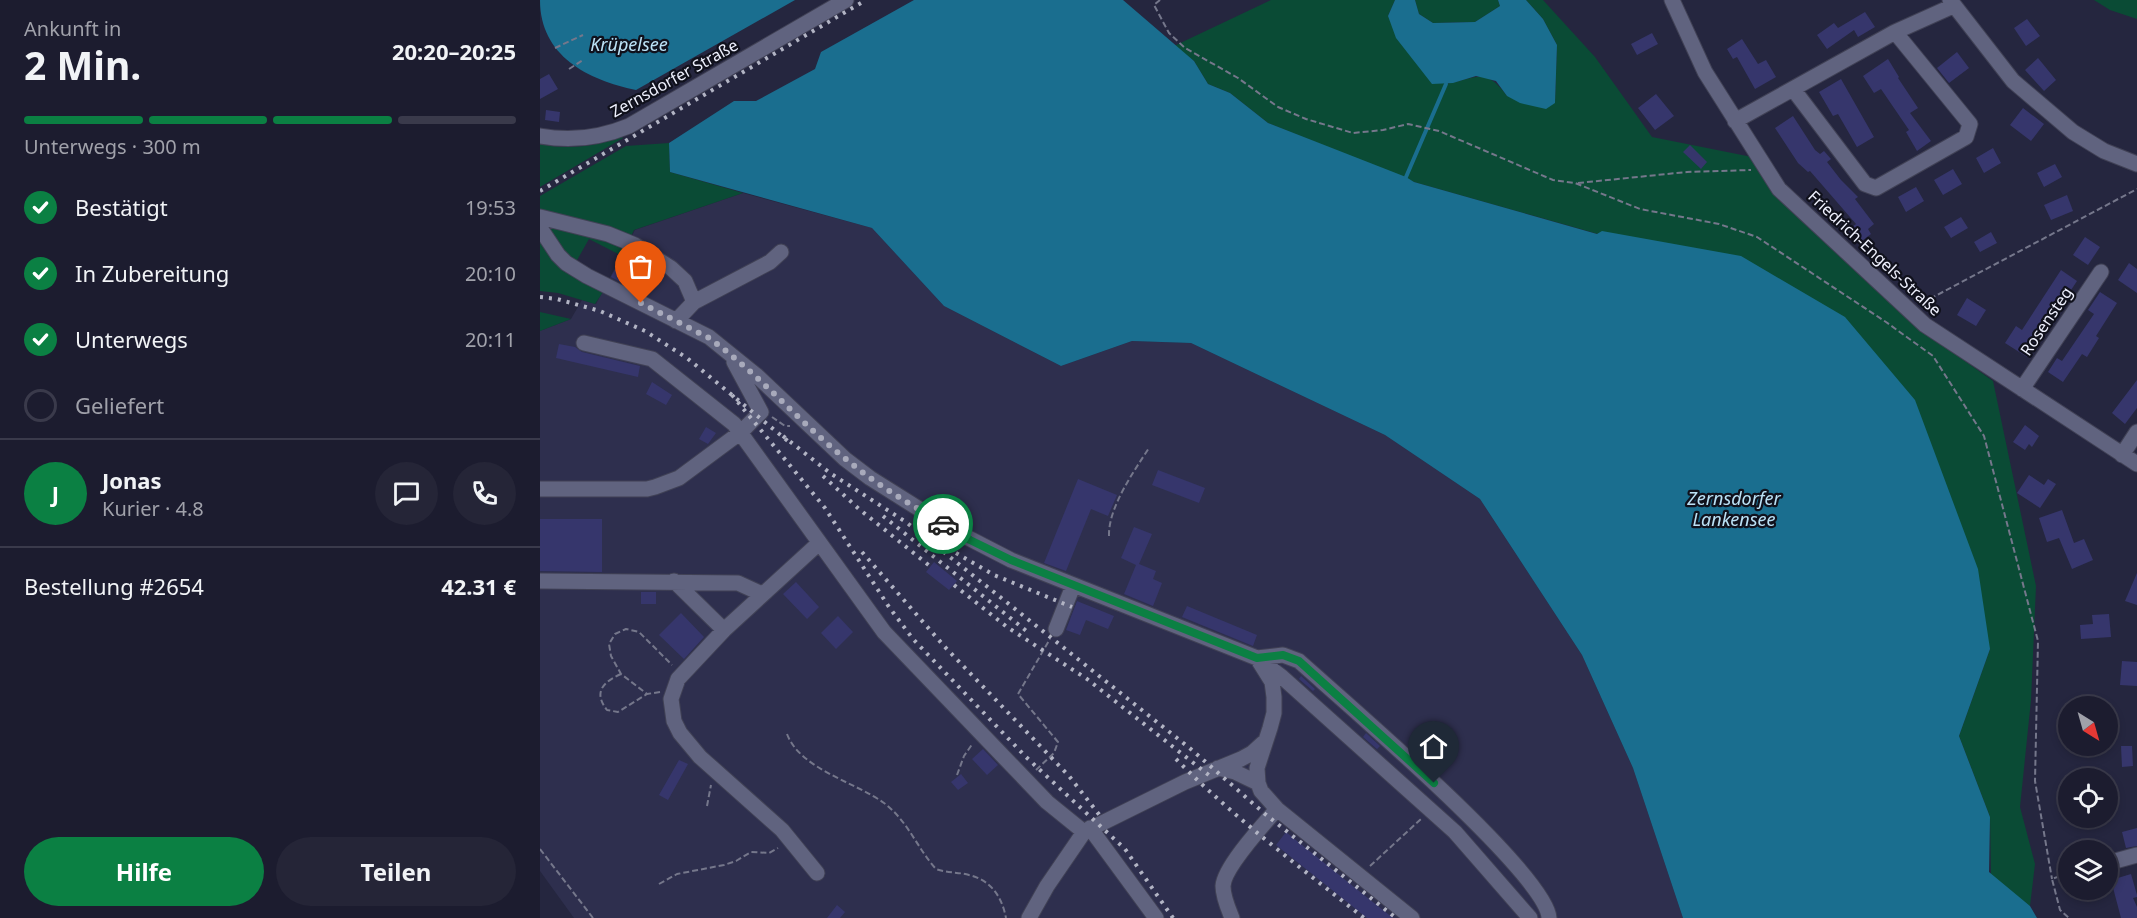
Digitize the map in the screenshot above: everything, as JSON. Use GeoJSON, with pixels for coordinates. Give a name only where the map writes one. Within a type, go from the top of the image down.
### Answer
{"type":"FeatureCollection","features":[{"type":"Feature","properties":{"kind":"street","name":"Zernsdorfer Straße"},"geometry":{"type":"LineString","coordinates":[[540,136],[585,139],[616,132],[846,0]]}},
{"type":"Feature","properties":{"kind":"street","name":"Friedrich-Engels-Straße"},"geometry":{"type":"LineString","coordinates":[[1672,0],[1705,72],[1779,189],[1925,326],[2137,465]]}},
{"type":"Feature","properties":{"kind":"street"},"geometry":{"type":"LineString","coordinates":[[1736,121],[1951,3],[2013,81],[2073,132],[2104,151],[2137,165]]}},
{"type":"Feature","properties":{"kind":"street"},"geometry":{"type":"LineString","coordinates":[[1793,89],[1865,184],[1876,188],[1966,137],[1970,124],[1895,32]]}},
{"type":"Feature","properties":{"kind":"street"},"geometry":{"type":"LineString","coordinates":[[540,217],[608,234],[634,245],[671,268],[685,281],[694,302]]}},
{"type":"Feature","properties":{"kind":"street"},"geometry":{"type":"LineString","coordinates":[[540,228],[558,255],[575,269],[709,338],[729,352],[845,459],[870,478],[951,529],[990,551],[1073,586],[1257,658],[1282,676],[1455,832],[1530,918]]}},
{"type":"Feature","properties":{"kind":"street"},"geometry":{"type":"LineString","coordinates":[[676,321],[694,302],[770,262],[781,252]]}},
{"type":"Feature","properties":{"kind":"street","name":"Rosensteg"},"geometry":{"type":"LineString","coordinates":[[2022,390],[2101,272]]}},
{"type":"Feature","properties":{"kind":"street"},"geometry":{"type":"LineString","coordinates":[[584,343],[652,359],[734,424],[884,632],[1060,814],[1087,830],[1156,918]]}},
{"type":"Feature","properties":{"kind":"street"},"geometry":{"type":"LineString","coordinates":[[540,489],[647,489],[678,478],[741,432],[761,412],[729,352]]}},
{"type":"Feature","properties":{"kind":"street"},"geometry":{"type":"LineString","coordinates":[[2122,454],[2137,432]]}},
{"type":"Feature","properties":{"kind":"street"},"geometry":{"type":"LineString","coordinates":[[817,873],[782,830],[700,757],[680,733],[674,721],[671,699],[678,679],[724,630],[819,543]]}},
{"type":"Feature","properties":{"kind":"street"},"geometry":{"type":"LineString","coordinates":[[540,581],[738,583],[762,594]]}},
{"type":"Feature","properties":{"kind":"street"},"geometry":{"type":"LineString","coordinates":[[674,581],[724,630]]}},
{"type":"Feature","properties":{"kind":"street"},"geometry":{"type":"LineString","coordinates":[[1056,628],[1073,586]]}},
{"type":"Feature","properties":{"kind":"street"},"geometry":{"type":"LineString","coordinates":[[1257,658],[1283,655],[1299,661],[1481,827],[1543,900],[1549,918]]}},
{"type":"Feature","properties":{"kind":"street"},"geometry":{"type":"LineString","coordinates":[[1257,658],[1272,682],[1274,697],[1274,713],[1257,768],[1261,791],[1277,809],[1413,918]]}},
{"type":"Feature","properties":{"kind":"street"},"geometry":{"type":"LineString","coordinates":[[1029,918],[1047,886],[1087,830],[1185,782],[1252,753],[1265,741]]}},
{"type":"Feature","properties":{"kind":"street"},"geometry":{"type":"LineString","coordinates":[[1218,768],[1235,772],[1258,783]]}},
{"type":"Feature","properties":{"kind":"street"},"geometry":{"type":"LineString","coordinates":[[1232,918],[1225,899],[1225,879],[1234,861],[1277,809]]}},
{"type":"Feature","properties":{"kind":"street"},"geometry":{"type":"LineString","coordinates":[[2118,860],[2137,855]]}},
{"type":"Feature","properties":{"kind":"path"},"geometry":{"type":"LineString","coordinates":[[1160,0],[1154,5],[1169,33],[1185,48],[1238,78],[1278,107],[1306,119],[1353,133],[1383,130],[1407,124],[1439,131],[1553,180],[1575,183],[1687,172],[1766,169]]}},
{"type":"Feature","properties":{"kind":"path"},"geometry":{"type":"LineString","coordinates":[[555,48],[583,35]]}},
{"type":"Feature","properties":{"kind":"path"},"geometry":{"type":"LineString","coordinates":[[569,69],[583,60]]}},
{"type":"Feature","properties":{"kind":"path"},"geometry":{"type":"LineString","coordinates":[[1575,183],[1640,209],[1719,224],[1757,237],[1886,322],[1933,356],[1983,436],[2038,641],[2035,781],[2052,879],[2060,910],[2069,918]]}},
{"type":"Feature","properties":{"kind":"path"},"geometry":{"type":"LineString","coordinates":[[1912,314],[1921,304],[2137,189]]}},
{"type":"Feature","properties":{"kind":"path"},"geometry":{"type":"LineString","coordinates":[[761,412],[770,415],[785,426],[805,422]]}},
{"type":"Feature","properties":{"kind":"path"},"geometry":{"type":"LineString","coordinates":[[1109,536],[1109,526],[1122,494],[1149,448]]}},
{"type":"Feature","properties":{"kind":"path"},"geometry":{"type":"LineString","coordinates":[[1025,779],[1054,753],[1058,742],[1018,694],[1056,628]]}},
{"type":"Feature","properties":{"kind":"path"},"geometry":{"type":"LineString","coordinates":[[647,694],[621,674],[611,656],[609,644],[615,634],[626,629],[639,632],[682,675]]}},
{"type":"Feature","properties":{"kind":"path"},"geometry":{"type":"LineString","coordinates":[[621,674],[603,685],[599,693],[601,704],[607,710],[618,712],[647,694],[675,689]]}},
{"type":"Feature","properties":{"kind":"path"},"geometry":{"type":"LineString","coordinates":[[787,734],[790,742],[810,762],[885,804],[904,823],[936,868],[944,872],[970,875],[987,883],[999,895],[1006,918]]}},
{"type":"Feature","properties":{"kind":"path"},"geometry":{"type":"LineString","coordinates":[[957,775],[964,756],[982,734]]}},
{"type":"Feature","properties":{"kind":"path"},"geometry":{"type":"LineString","coordinates":[[1359,875],[1431,811]]}},
{"type":"Feature","properties":{"kind":"path"},"geometry":{"type":"LineString","coordinates":[[659,884],[677,874],[724,865],[751,852],[769,853],[789,839]]}},
{"type":"Feature","properties":{"kind":"path"},"geometry":{"type":"LineString","coordinates":[[540,849],[593,918]]}},
{"type":"Feature","properties":{"kind":"path"},"geometry":{"type":"LineString","coordinates":[[2052,879],[2058,877]]}},
{"type":"Feature","properties":{"kind":"shaded area"},"geometry":{"type":"Polygon","coordinates":[[[743,193],[872,228],[944,306],[1061,366],[1132,341],[1191,343],[1385,435],[1480,499],[1582,655],[1633,768],[1683,918],[574,918],[540,871],[540,331],[571,319],[582,300],[596,304],[635,230],[743,193]]]}},
{"type":"Feature","properties":{"kind":"green space"},"geometry":{"type":"Polygon","coordinates":[[[1271,0],[1395,0],[1388,16],[1446,84],[1473,78],[1486,78],[1507,96],[1555,103],[1557,45],[1543,19],[1526,0],[1543,0],[1595,57],[1652,137],[1752,157],[1924,332],[1993,381],[2036,586],[2031,700],[2020,807],[2035,864],[2030,906],[1991,877],[1990,817],[1959,736],[1990,649],[1598,234],[1414,182],[1268,123],[1230,93],[1208,84],[1194,61],[1174,46],[1271,0]]]}},
{"type":"Feature","properties":{"kind":"green space"},"geometry":{"type":"Polygon","coordinates":[[[1415,0],[1498,0],[1500,6],[1475,22],[1433,23],[1419,14],[1415,0]]]}},
{"type":"Feature","properties":{"kind":"green space"},"geometry":{"type":"Polygon","coordinates":[[[2094,0],[2137,0],[2137,19],[2110,10],[2094,0]]]}},
{"type":"Feature","properties":{"kind":"green space"},"geometry":{"type":"Polygon","coordinates":[[[621,136],[623,138],[540,187],[540,144],[560,147],[581,146],[602,143],[621,136]]]}},
{"type":"Feature","properties":{"kind":"green space"},"geometry":{"type":"Polygon","coordinates":[[[669,143],[670,172],[743,193],[634,230],[622,256],[589,239],[576,262],[563,250],[540,216],[540,196],[626,146],[669,143]]]}},
{"type":"Feature","properties":{"kind":"green space"},"geometry":{"type":"Polygon","coordinates":[[[540,240],[603,292],[595,304],[558,293],[540,291],[540,240]]]}},
{"type":"Feature","properties":{"kind":"green space"},"geometry":{"type":"Polygon","coordinates":[[[540,312],[571,319],[540,331],[540,312]]]}},
{"type":"Feature","properties":{"kind":"water","name":"Krüpelsee"},"geometry":{"type":"Polygon","coordinates":[[[540,0],[795,0],[636,90],[601,80],[570,62],[548,36],[542,20],[540,0]]]}},
{"type":"Feature","properties":{"kind":"water","name":"Zernsdorfer Lankensee"},"geometry":{"type":"Polygon","coordinates":[[[914,0],[1123,0],[1194,61],[1208,84],[1230,93],[1268,123],[1414,182],[1597,234],[1602,231],[1741,256],[1845,317],[1915,400],[1978,569],[1990,649],[1959,736],[1990,817],[1989,872],[2030,906],[2037,918],[1683,918],[1633,768],[1582,655],[1480,499],[1385,435],[1191,343],[1132,341],[1061,366],[944,306],[872,228],[670,172],[669,143],[734,101],[756,101],[815,69],[821,52],[914,0]]]}},
{"type":"Feature","properties":{"kind":"water"},"geometry":{"type":"Polygon","coordinates":[[[1395,0],[1415,0],[1419,14],[1433,23],[1475,22],[1500,6],[1498,0],[1526,0],[1543,19],[1557,45],[1555,103],[1546,109],[1520,103],[1507,96],[1496,81],[1476,76],[1453,83],[1432,84],[1396,38],[1388,16],[1395,0]]]}},
{"type":"Feature","properties":{"kind":"building"},"geometry":{"type":"Polygon","coordinates":[[[1865,12],[1875,27],[1858,37],[1854,30],[1827,49],[1817,35],[1834,23],[1838,28],[1865,12]]]}},
{"type":"Feature","properties":{"kind":"building"},"geometry":{"type":"Polygon","coordinates":[[[2027,19],[2040,36],[2026,46],[2014,28],[2027,19]]]}},
{"type":"Feature","properties":{"kind":"building"},"geometry":{"type":"Polygon","coordinates":[[[1652,33],[1658,44],[1637,55],[1631,44],[1652,33]]]}},
{"type":"Feature","properties":{"kind":"building"},"geometry":{"type":"Polygon","coordinates":[[[1742,39],[1758,64],[1766,60],[1776,77],[1755,89],[1737,57],[1733,59],[1727,49],[1742,39]]]}},
{"type":"Feature","properties":{"kind":"building"},"geometry":{"type":"Polygon","coordinates":[[[1957,52],[1969,68],[1949,83],[1937,68],[1957,52]]]}},
{"type":"Feature","properties":{"kind":"building"},"geometry":{"type":"Polygon","coordinates":[[[2038,58],[2056,80],[2044,91],[2025,70],[2038,58]]]}},
{"type":"Feature","properties":{"kind":"building"},"geometry":{"type":"Polygon","coordinates":[[[1888,59],[1918,108],[1910,113],[1931,141],[1917,151],[1906,132],[1909,130],[1881,89],[1874,93],[1863,76],[1888,59]]]}},
{"type":"Feature","properties":{"kind":"building"},"geometry":{"type":"Polygon","coordinates":[[[549,74],[558,89],[540,99],[540,79],[549,74]]]}},
{"type":"Feature","properties":{"kind":"building"},"geometry":{"type":"Polygon","coordinates":[[[1841,79],[1874,137],[1857,147],[1838,114],[1833,116],[1819,92],[1841,79]]]}},
{"type":"Feature","properties":{"kind":"building"},"geometry":{"type":"Polygon","coordinates":[[[1656,94],[1674,116],[1655,130],[1638,108],[1656,94]]]}},
{"type":"Feature","properties":{"kind":"building"},"geometry":{"type":"Polygon","coordinates":[[[2023,108],[2044,124],[2031,141],[2010,125],[2023,108]]]}},
{"type":"Feature","properties":{"kind":"building"},"geometry":{"type":"Polygon","coordinates":[[[546,110],[560,112],[559,122],[545,120],[546,110]]]}},
{"type":"Feature","properties":{"kind":"building"},"geometry":{"type":"Polygon","coordinates":[[[1793,116],[1815,150],[1820,154],[1824,151],[1831,159],[1827,162],[1858,197],[1855,199],[1874,224],[1868,229],[1871,234],[1862,241],[1852,227],[1856,224],[1810,171],[1808,172],[1798,163],[1775,128],[1793,116]]]}},
{"type":"Feature","properties":{"kind":"building"},"geometry":{"type":"Polygon","coordinates":[[[1690,145],[1707,162],[1701,169],[1683,152],[1690,145]]]}},
{"type":"Feature","properties":{"kind":"building"},"geometry":{"type":"Polygon","coordinates":[[[1993,148],[2001,163],[1984,173],[1976,158],[1993,148]]]}},
{"type":"Feature","properties":{"kind":"building"},"geometry":{"type":"Polygon","coordinates":[[[2055,164],[2062,177],[2044,187],[2037,173],[2055,164]]]}},
{"type":"Feature","properties":{"kind":"building"},"geometry":{"type":"Polygon","coordinates":[[[1953,169],[1962,184],[1943,195],[1934,180],[1953,169]]]}},
{"type":"Feature","properties":{"kind":"building"},"geometry":{"type":"Polygon","coordinates":[[[1916,187],[1924,201],[1906,212],[1898,197],[1916,187]]]}},
{"type":"Feature","properties":{"kind":"building"},"geometry":{"type":"Polygon","coordinates":[[[2067,195],[2073,211],[2051,220],[2044,205],[2067,195]]]}},
{"type":"Feature","properties":{"kind":"building"},"geometry":{"type":"Polygon","coordinates":[[[1961,217],[1968,228],[1951,238],[1944,227],[1961,217]]]}},
{"type":"Feature","properties":{"kind":"building"},"geometry":{"type":"Polygon","coordinates":[[[1991,232],[1997,243],[1980,252],[1974,242],[1991,232]]]}},
{"type":"Feature","properties":{"kind":"building"},"geometry":{"type":"Polygon","coordinates":[[[2085,237],[2100,247],[2088,265],[2073,255],[2085,237]]]}},
{"type":"Feature","properties":{"kind":"building"},"geometry":{"type":"Polygon","coordinates":[[[624,252],[664,275],[661,282],[654,278],[646,295],[611,277],[624,252]]]}},
{"type":"Feature","properties":{"kind":"building"},"geometry":{"type":"Polygon","coordinates":[[[2129,263],[2137,269],[2137,293],[2118,280],[2129,263]]]}},
{"type":"Feature","properties":{"kind":"building"},"geometry":{"type":"Polygon","coordinates":[[[2061,270],[2077,281],[2027,357],[2005,343],[2016,326],[2022,330],[2061,270]]]}},
{"type":"Feature","properties":{"kind":"building"},"geometry":{"type":"Polygon","coordinates":[[[2100,292],[2117,303],[2096,336],[2099,338],[2087,357],[2082,354],[2063,382],[2048,372],[2057,358],[2062,361],[2094,314],[2088,310],[2100,292]]]}},
{"type":"Feature","properties":{"kind":"building"},"geometry":{"type":"Polygon","coordinates":[[[1967,298],[1986,310],[1976,326],[1957,315],[1967,298]]]}},
{"type":"Feature","properties":{"kind":"building"},"geometry":{"type":"Polygon","coordinates":[[[559,344],[640,366],[638,377],[556,358],[559,344]]]}},
{"type":"Feature","properties":{"kind":"building"},"geometry":{"type":"Polygon","coordinates":[[[2137,380],[2137,408],[2125,424],[2112,413],[2137,380]]]}},
{"type":"Feature","properties":{"kind":"building"},"geometry":{"type":"Polygon","coordinates":[[[652,382],[672,395],[666,405],[646,394],[652,382]]]}},
{"type":"Feature","properties":{"kind":"building"},"geometry":{"type":"Polygon","coordinates":[[[2025,425],[2039,436],[2032,447],[2029,444],[2025,450],[2013,442],[2025,425]]]}},
{"type":"Feature","properties":{"kind":"building"},"geometry":{"type":"Polygon","coordinates":[[[706,427],[716,433],[708,444],[699,439],[706,427]]]}},
{"type":"Feature","properties":{"kind":"building"},"geometry":{"type":"Polygon","coordinates":[[[1158,470],[1205,488],[1199,503],[1152,485],[1158,470]]]}},
{"type":"Feature","properties":{"kind":"building"},"geometry":{"type":"Polygon","coordinates":[[[2029,475],[2044,485],[2048,479],[2056,484],[2040,508],[2017,493],[2029,475]]]}},
{"type":"Feature","properties":{"kind":"building"},"geometry":{"type":"Polygon","coordinates":[[[1078,479],[1117,495],[1108,516],[1091,509],[1066,571],[1044,563],[1078,479]]]}},
{"type":"Feature","properties":{"kind":"building"},"geometry":{"type":"Polygon","coordinates":[[[2062,510],[2074,543],[2084,539],[2093,560],[2072,569],[2059,538],[2047,542],[2039,518],[2062,510]]]}},
{"type":"Feature","properties":{"kind":"building"},"geometry":{"type":"Polygon","coordinates":[[[540,519],[602,519],[602,572],[540,571],[540,519]]]}},
{"type":"Feature","properties":{"kind":"building"},"geometry":{"type":"Polygon","coordinates":[[[1134,527],[1152,534],[1139,564],[1156,571],[1153,579],[1162,583],[1153,606],[1124,594],[1136,565],[1121,558],[1134,527]]]}},
{"type":"Feature","properties":{"kind":"building"},"geometry":{"type":"Polygon","coordinates":[[[934,562],[957,581],[949,590],[926,572],[934,562]]]}},
{"type":"Feature","properties":{"kind":"building"},"geometry":{"type":"Polygon","coordinates":[[[2137,573],[2137,605],[2125,601],[2137,573]]]}},
{"type":"Feature","properties":{"kind":"building"},"geometry":{"type":"Polygon","coordinates":[[[796,582],[819,607],[807,619],[783,594],[796,582]]]}},
{"type":"Feature","properties":{"kind":"building"},"geometry":{"type":"Polygon","coordinates":[[[641,592],[656,592],[656,604],[641,604],[641,592]]]}},
{"type":"Feature","properties":{"kind":"building"},"geometry":{"type":"Polygon","coordinates":[[[1077,601],[1114,616],[1108,629],[1086,620],[1080,635],[1066,630],[1077,601]]]}},
{"type":"Feature","properties":{"kind":"building"},"geometry":{"type":"Polygon","coordinates":[[[1187,606],[1257,635],[1253,646],[1182,617],[1187,606]]]}},
{"type":"Feature","properties":{"kind":"building"},"geometry":{"type":"Polygon","coordinates":[[[681,613],[704,637],[684,659],[659,635],[681,613]]]}},
{"type":"Feature","properties":{"kind":"building"},"geometry":{"type":"Polygon","coordinates":[[[2109,614],[2111,637],[2081,639],[2080,625],[2093,624],[2092,615],[2109,614]]]}},
{"type":"Feature","properties":{"kind":"building"},"geometry":{"type":"Polygon","coordinates":[[[838,616],[853,632],[836,649],[821,633],[838,616]]]}},
{"type":"Feature","properties":{"kind":"building"},"geometry":{"type":"Polygon","coordinates":[[[2122,661],[2137,662],[2137,686],[2120,685],[2122,661]]]}},
{"type":"Feature","properties":{"kind":"building"},"geometry":{"type":"Polygon","coordinates":[[[1301,676],[1315,689],[1313,691],[1299,679],[1301,676]]]}},
{"type":"Feature","properties":{"kind":"building"},"geometry":{"type":"Polygon","coordinates":[[[1366,733],[1380,746],[1377,749],[1363,737],[1366,733]]]}},
{"type":"Feature","properties":{"kind":"building"},"geometry":{"type":"Polygon","coordinates":[[[2121,746],[2132,746],[2133,766],[2122,767],[2121,746]]]}},
{"type":"Feature","properties":{"kind":"building"},"geometry":{"type":"Polygon","coordinates":[[[983,749],[998,765],[987,775],[972,759],[983,749]]]}},
{"type":"Feature","properties":{"kind":"building"},"geometry":{"type":"Polygon","coordinates":[[[679,760],[688,764],[668,800],[659,795],[679,760]]]}},
{"type":"Feature","properties":{"kind":"building"},"geometry":{"type":"Polygon","coordinates":[[[961,774],[968,783],[958,790],[951,782],[961,774]]]}},
{"type":"Feature","properties":{"kind":"building"},"geometry":{"type":"Polygon","coordinates":[[[2137,828],[2137,846],[2126,848],[2122,832],[2137,828]]]}},
{"type":"Feature","properties":{"kind":"building"},"geometry":{"type":"Polygon","coordinates":[[[1286,832],[1393,918],[1367,918],[1276,845],[1286,832]]]}},
{"type":"Feature","properties":{"kind":"building"},"geometry":{"type":"Polygon","coordinates":[[[2131,874],[2137,895],[2133,898],[2137,907],[2137,918],[2121,918],[2116,900],[2118,878],[2131,874]]]}},
{"type":"Feature","properties":{"kind":"building"},"geometry":{"type":"Polygon","coordinates":[[[837,905],[845,912],[840,918],[827,918],[837,905]]]}},
{"type":"Feature","properties":{"kind":"waterway"},"geometry":{"type":"LineString","coordinates":[[1406,177],[1446,84]]}},
{"type":"Feature","properties":{"kind":"railway"},"geometry":{"type":"LineString","coordinates":[[540,191],[866,0]]}},
{"type":"Feature","properties":{"kind":"railway"},"geometry":{"type":"LineString","coordinates":[[540,297],[557,299],[600,311],[645,331],[687,358],[789,442]]}},
{"type":"Feature","properties":{"kind":"railway"},"geometry":{"type":"LineString","coordinates":[[732,395],[825,508],[889,607],[913,639],[1026,757],[1125,849],[1173,918]]}},
{"type":"Feature","properties":{"kind":"railway"},"geometry":{"type":"LineString","coordinates":[[783,436],[830,473],[906,522],[1192,750],[1265,814],[1396,918]]}},
{"type":"Feature","properties":{"kind":"railway"},"geometry":{"type":"LineString","coordinates":[[823,476],[859,509],[931,567]]}},
{"type":"Feature","properties":{"kind":"railway"},"geometry":{"type":"LineString","coordinates":[[883,516],[1029,633]]}},
{"type":"Feature","properties":{"kind":"railway"},"geometry":{"type":"LineString","coordinates":[[862,552],[944,646],[1069,776],[1101,817]]}},
{"type":"Feature","properties":{"kind":"railway"},"geometry":{"type":"LineString","coordinates":[[956,553],[994,575],[1072,607]]}},
{"type":"Feature","properties":{"kind":"railway"},"geometry":{"type":"LineString","coordinates":[[954,585],[1007,627],[1087,679],[1210,776]]}},
{"type":"Feature","properties":{"kind":"railway"},"geometry":{"type":"LineString","coordinates":[[1176,759],[1244,822],[1364,918]]}},
{"type":"Feature","properties":{"kind":"way so far"},"geometry":{"type":"LineString","coordinates":[[641,303],[709,338],[729,352],[845,459],[870,478],[943,524]]}},
{"type":"Feature","properties":{"kind":"route"},"geometry":{"type":"LineString","coordinates":[[943,524],[990,551],[1011,560],[1257,658],[1283,655],[1299,661],[1434,783]]}}]}
